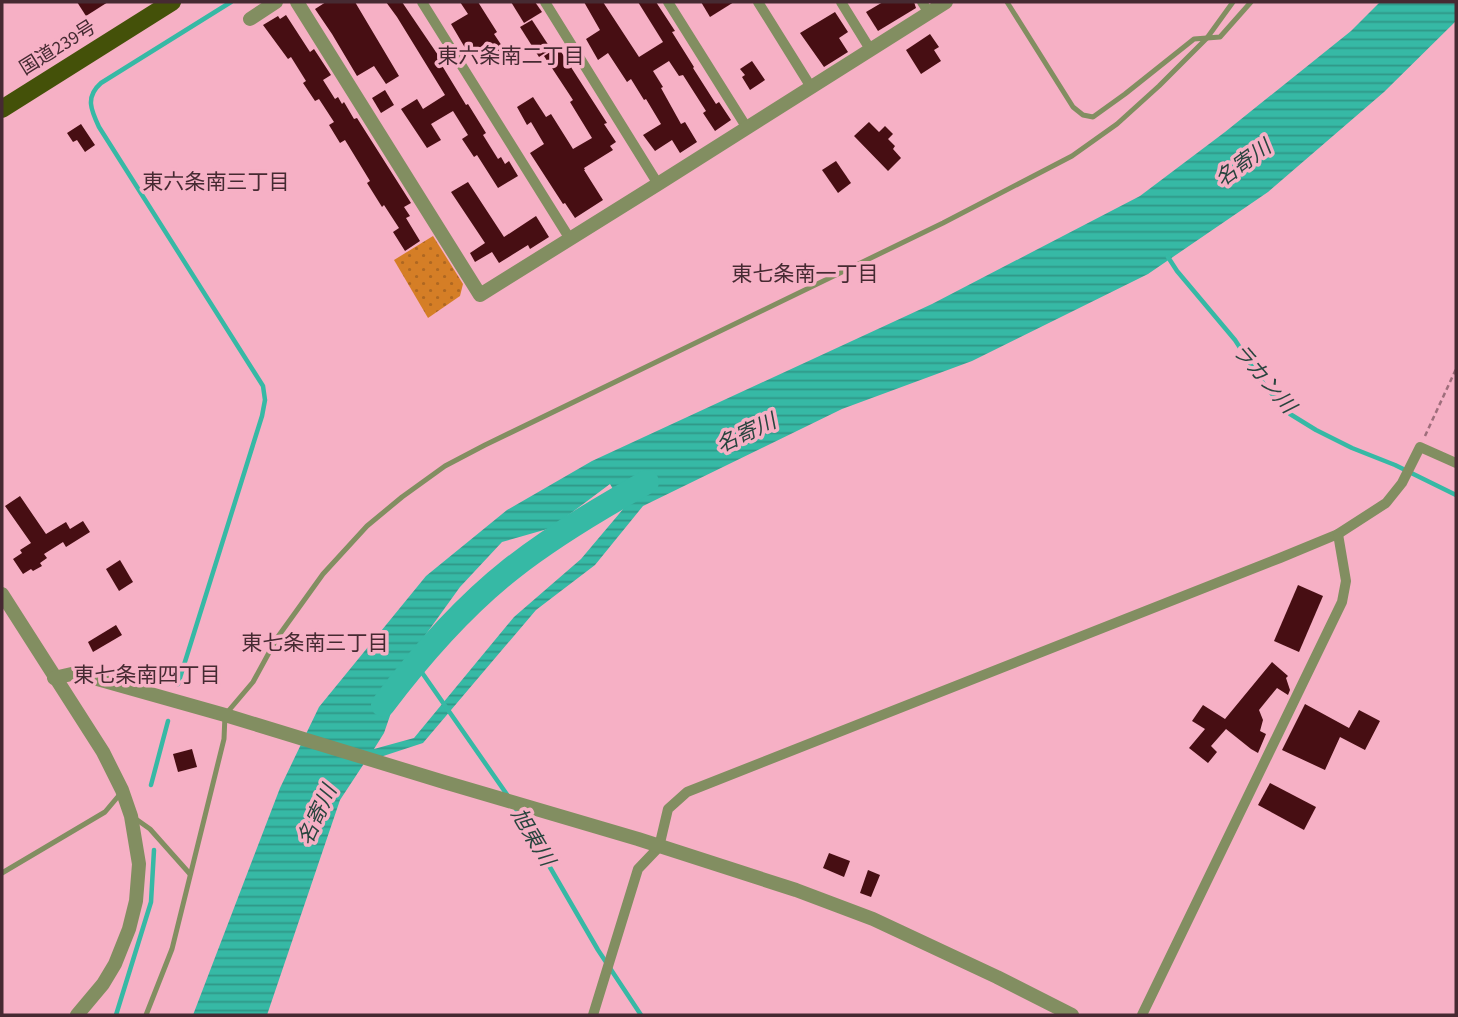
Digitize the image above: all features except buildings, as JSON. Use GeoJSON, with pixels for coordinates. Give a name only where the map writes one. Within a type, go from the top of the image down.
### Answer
{"type":"FeatureCollection","features":[{"type":"Feature","properties":{"kind":"highway","name":"国道239号"},"geometry":{"type":"LineString","coordinates":[[2,108],[172,2]]}},
{"type":"Feature","properties":{"kind":"street"},"geometry":{"type":"LineString","coordinates":[[250,19],[276,2]]}},
{"type":"Feature","properties":{"kind":"street"},"geometry":{"type":"LineString","coordinates":[[297,2],[480,295],[870,50],[925,7],[946,2]]}},
{"type":"Feature","properties":{"kind":"street"},"geometry":{"type":"LineString","coordinates":[[422,2],[570,239]]}},
{"type":"Feature","properties":{"kind":"street"},"geometry":{"type":"LineString","coordinates":[[545,2],[659,184]]}},
{"type":"Feature","properties":{"kind":"street"},"geometry":{"type":"LineString","coordinates":[[668,2],[747,128]]}},
{"type":"Feature","properties":{"kind":"street"},"geometry":{"type":"LineString","coordinates":[[758,2],[811,87]]}},
{"type":"Feature","properties":{"kind":"street"},"geometry":{"type":"LineString","coordinates":[[841,2],[870,50]]}},
{"type":"Feature","properties":{"kind":"street"},"geometry":{"type":"LineString","coordinates":[[593,1015],[638,869],[659,847],[668,809],[687,792],[1338,534],[1386,503],[1402,483],[1420,447],[1456,463]]}},
{"type":"Feature","properties":{"kind":"street"},"geometry":{"type":"LineString","coordinates":[[1142,1015],[1342,603],[1346,581],[1338,534]]}},
{"type":"Feature","properties":{"kind":"street"},"geometry":{"type":"LineString","coordinates":[[2,594],[103,752],[122,790],[131,816],[139,864],[136,901],[129,929],[115,964],[103,984],[77,1015]]}},
{"type":"Feature","properties":{"kind":"street"},"geometry":{"type":"LineString","coordinates":[[54,678],[76,673],[225,715],[638,839],[796,890],[873,919],[1072,1015]]}},
{"type":"Feature","properties":{"kind":"lane"},"geometry":{"type":"LineString","coordinates":[[1007,2],[1073,107],[1083,115],[1093,117],[1194,39],[1220,37],[1251,2]]}},
{"type":"Feature","properties":{"kind":"lane"},"geometry":{"type":"LineString","coordinates":[[146,1015],[172,949],[224,738],[225,715],[253,681],[278,638],[323,574],[367,526],[446,466],[617,380],[943,223],[1072,156],[1126,116],[1159,86],[1207,38],[1233,2]]}},
{"type":"Feature","properties":{"kind":"lane"},"geometry":{"type":"LineString","coordinates":[[2,873],[105,812],[122,790]]}},
{"type":"Feature","properties":{"kind":"lane"},"geometry":{"type":"LineString","coordinates":[[131,816],[150,829],[190,874]]}},
{"type":"Feature","properties":{"kind":"path"},"geometry":{"type":"LineString","coordinates":[[1420,447],[1456,369]]}},
{"type":"Feature","properties":{"kind":"shaded area"},"geometry":{"type":"Polygon","coordinates":[[[433,236],[463,284],[460,296],[428,318],[394,260],[433,236]]]}},
{"type":"Feature","properties":{"kind":"water"},"geometry":{"type":"Polygon","coordinates":[[[1380,2],[1456,2],[1456,21],[1384,92],[1268,192],[1148,274],[972,361],[842,409],[643,506],[595,565],[536,610],[423,743],[365,762],[340,800],[267,1015],[193,1015],[280,788],[319,707],[426,576],[507,510],[592,461],[932,304],[1140,196],[1351,31],[1380,2]],[[610,484],[551,528],[502,542],[460,587],[411,655],[384,733],[374,749],[414,738],[514,617],[581,559],[624,508],[610,484]]]}},
{"type":"Feature","properties":{"kind":"waterway"},"geometry":{"type":"LineString","coordinates":[[178,684],[262,416],[265,400],[263,386],[99,127],[91,99],[101,83],[231,2]]}},
{"type":"Feature","properties":{"kind":"waterway","name":"ラカン川"},"geometry":{"type":"LineString","coordinates":[[1168,257],[1235,340],[1265,386],[1290,414],[1352,448],[1395,465],[1456,495]]}},
{"type":"Feature","properties":{"kind":"waterway","name":"名寄川"},"geometry":{"type":"LineString","coordinates":[[383,705],[443,633],[493,584],[560,534],[647,482]]}},
{"type":"Feature","properties":{"kind":"waterway","name":"旭東川"},"geometry":{"type":"LineString","coordinates":[[416,664],[508,796]]}},
{"type":"Feature","properties":{"kind":"waterway"},"geometry":{"type":"LineString","coordinates":[[151,785],[168,721]]}},
{"type":"Feature","properties":{"kind":"waterway","name":"旭東川"},"geometry":{"type":"LineString","coordinates":[[515,807],[598,950],[641,1015]]}},
{"type":"Feature","properties":{"kind":"waterway"},"geometry":{"type":"LineString","coordinates":[[116,1015],[151,902],[154,850]]}},
{"type":"Feature","properties":{"kind":"district","name":"東六条南二丁目"},"geometry":{"type":"Point","coordinates":[511,56]}},
{"type":"Feature","properties":{"kind":"district","name":"東六条南三丁目"},"geometry":{"type":"Point","coordinates":[216,182]}},
{"type":"Feature","properties":{"kind":"district","name":"東七条南一丁目"},"geometry":{"type":"Point","coordinates":[805,274]}},
{"type":"Feature","properties":{"kind":"district","name":"東七条南三丁目"},"geometry":{"type":"Point","coordinates":[315,643]}},
{"type":"Feature","properties":{"kind":"district","name":"東七条南四丁目"},"geometry":{"type":"Point","coordinates":[147,675]}}]}
